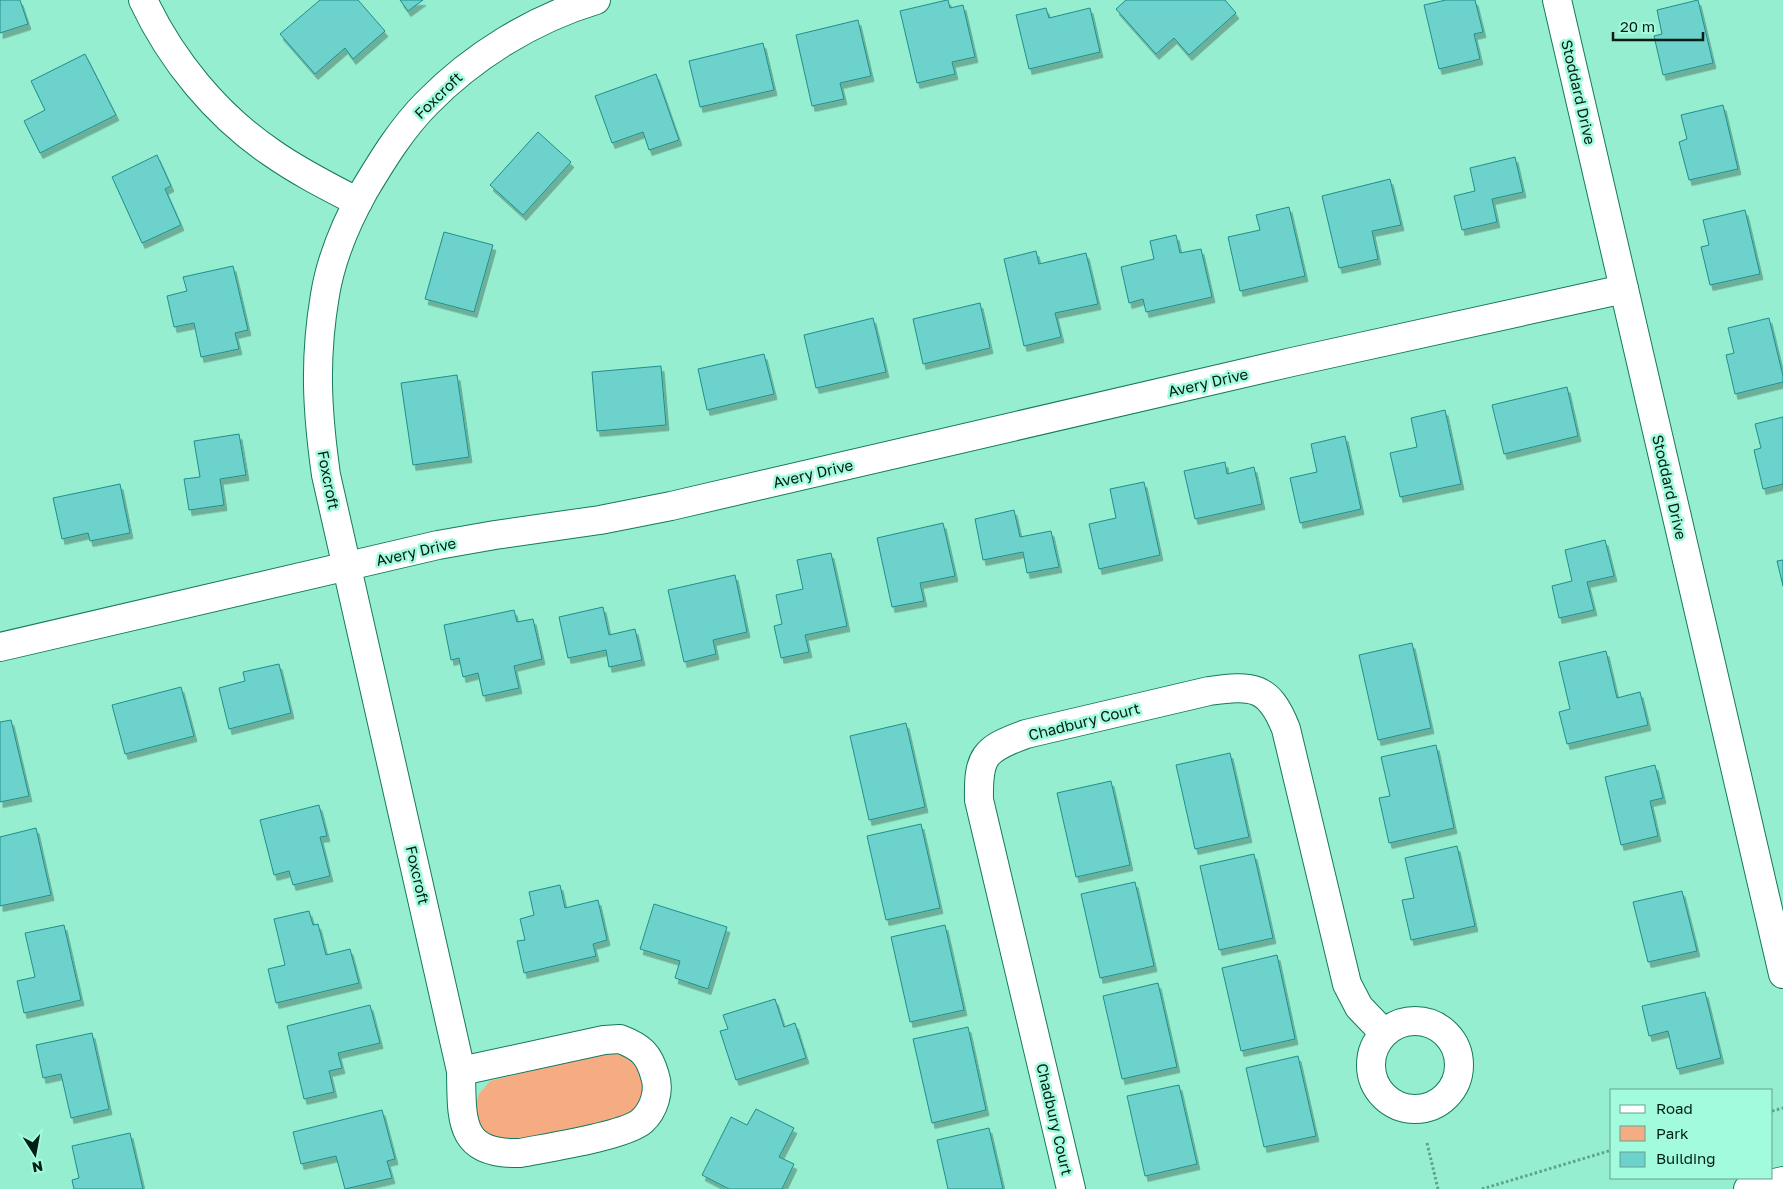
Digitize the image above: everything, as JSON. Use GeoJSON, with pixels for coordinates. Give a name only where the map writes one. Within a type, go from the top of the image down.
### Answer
{"type":"FeatureCollection","features":[{"type":"Feature","properties":{"kind":"street"},"geometry":{"type":"LineString","coordinates":[[143,0],[163,37],[181,64],[222,111],[270,152],[358,202]]}},
{"type":"Feature","properties":{"kind":"street","name":"Foxcroft"},"geometry":{"type":"LineString","coordinates":[[461,1072],[604,1040],[620,1039],[634,1044],[645,1053],[652,1063],[656,1079],[656,1095],[652,1109],[641,1122],[621,1131],[520,1153],[504,1154],[487,1150],[472,1139],[464,1125],[461,1072],[451,1020],[326,475],[319,425],[317,373],[320,331],[325,293],[334,260],[358,202],[376,170],[426,103],[462,72],[502,43],[538,23],[596,0]]}},
{"type":"Feature","properties":{"kind":"street","name":"Stoddard Drive"},"geometry":{"type":"LineString","coordinates":[[1558,0],[1783,974]]}},
{"type":"Feature","properties":{"kind":"street","name":"Avery Drive"},"geometry":{"type":"LineString","coordinates":[[0,647],[466,539],[600,520],[671,506],[1292,362],[1624,289]]}},
{"type":"Feature","properties":{"kind":"street","name":"Chadbury Court"},"geometry":{"type":"LineString","coordinates":[[1071,1189],[979,800],[978,776],[984,758],[1002,743],[1026,734],[1210,691],[1233,688],[1254,689],[1268,697],[1280,711],[1286,729],[1347,984],[1359,1007],[1384,1033]]}},
{"type":"Feature","properties":{"kind":"street"},"geometry":{"type":"LineString","coordinates":[[1748,1189],[1783,1181]]}},
{"type":"Feature","properties":{"kind":"path"},"geometry":{"type":"LineString","coordinates":[[1427,1143],[1438,1189]]}},
{"type":"Feature","properties":{"kind":"path"},"geometry":{"type":"LineString","coordinates":[[1482,1189],[1610,1151]]}},
{"type":"Feature","properties":{"kind":"green space"},"geometry":{"type":"Polygon","coordinates":[[[613,1053],[631,1061],[642,1078],[643,1092],[641,1098],[634,1110],[626,1116],[510,1142],[489,1136],[477,1120],[475,1113],[479,1094],[490,1081],[600,1054],[613,1053]]]}},
{"type":"Feature","properties":{"kind":"building"},"geometry":{"type":"Polygon","coordinates":[[[0,0],[20,0],[28,24],[0,33],[0,0]]]}},
{"type":"Feature","properties":{"kind":"building"},"geometry":{"type":"Polygon","coordinates":[[[320,0],[358,0],[385,31],[353,59],[345,48],[315,74],[280,34],[320,0]]]}},
{"type":"Feature","properties":{"kind":"building"},"geometry":{"type":"Polygon","coordinates":[[[400,0],[423,0],[408,11],[400,0]]]}},
{"type":"Feature","properties":{"kind":"building"},"geometry":{"type":"Polygon","coordinates":[[[948,0],[950,8],[963,5],[975,57],[952,62],[955,74],[917,83],[900,11],[948,0]]]}},
{"type":"Feature","properties":{"kind":"building"},"geometry":{"type":"Polygon","coordinates":[[[1126,0],[1225,0],[1236,13],[1189,55],[1174,38],[1156,54],[1116,9],[1126,0]]]}},
{"type":"Feature","properties":{"kind":"building"},"geometry":{"type":"Polygon","coordinates":[[[1446,0],[1475,0],[1483,32],[1474,34],[1480,59],[1439,69],[1424,5],[1446,0]]]}},
{"type":"Feature","properties":{"kind":"building"},"geometry":{"type":"Polygon","coordinates":[[[1698,0],[1713,63],[1663,75],[1654,36],[1662,34],[1657,10],[1698,0]]]}},
{"type":"Feature","properties":{"kind":"building"},"geometry":{"type":"Polygon","coordinates":[[[1046,8],[1049,18],[1090,8],[1100,52],[1029,69],[1016,15],[1046,8]]]}},
{"type":"Feature","properties":{"kind":"building"},"geometry":{"type":"Polygon","coordinates":[[[858,20],[871,76],[840,83],[844,99],[812,106],[796,35],[858,20]]]}},
{"type":"Feature","properties":{"kind":"building"},"geometry":{"type":"Polygon","coordinates":[[[763,43],[774,90],[700,107],[689,61],[763,43]]]}},
{"type":"Feature","properties":{"kind":"building"},"geometry":{"type":"Polygon","coordinates":[[[85,54],[116,115],[40,153],[24,121],[45,110],[31,81],[85,54]]]}},
{"type":"Feature","properties":{"kind":"building"},"geometry":{"type":"Polygon","coordinates":[[[656,74],[679,140],[649,150],[643,132],[612,143],[595,96],[656,74]]]}},
{"type":"Feature","properties":{"kind":"building"},"geometry":{"type":"Polygon","coordinates":[[[1723,105],[1738,169],[1689,180],[1679,142],[1687,139],[1681,115],[1723,105]]]}},
{"type":"Feature","properties":{"kind":"building"},"geometry":{"type":"Polygon","coordinates":[[[538,132],[571,162],[523,215],[490,185],[538,132]]]}},
{"type":"Feature","properties":{"kind":"building"},"geometry":{"type":"Polygon","coordinates":[[[157,155],[171,186],[165,189],[181,225],[142,243],[112,177],[157,155]]]}},
{"type":"Feature","properties":{"kind":"building"},"geometry":{"type":"Polygon","coordinates":[[[1515,157],[1523,192],[1492,199],[1497,222],[1462,230],[1454,196],[1475,191],[1470,168],[1515,157]]]}},
{"type":"Feature","properties":{"kind":"building"},"geometry":{"type":"Polygon","coordinates":[[[1390,179],[1401,225],[1372,231],[1378,259],[1339,268],[1322,196],[1390,179]]]}},
{"type":"Feature","properties":{"kind":"building"},"geometry":{"type":"Polygon","coordinates":[[[1289,207],[1305,276],[1240,291],[1228,237],[1260,230],[1256,215],[1289,207]]]}},
{"type":"Feature","properties":{"kind":"building"},"geometry":{"type":"Polygon","coordinates":[[[1745,210],[1760,274],[1710,285],[1701,247],[1709,245],[1703,220],[1745,210]]]}},
{"type":"Feature","properties":{"kind":"building"},"geometry":{"type":"Polygon","coordinates":[[[444,232],[493,245],[474,312],[425,299],[444,232]]]}},
{"type":"Feature","properties":{"kind":"building"},"geometry":{"type":"Polygon","coordinates":[[[1176,235],[1180,253],[1201,249],[1212,297],[1146,312],[1143,299],[1129,303],[1121,267],[1154,259],[1150,241],[1176,235]]]}},
{"type":"Feature","properties":{"kind":"building"},"geometry":{"type":"Polygon","coordinates":[[[1036,251],[1039,264],[1086,253],[1098,304],[1055,313],[1061,337],[1024,346],[1004,259],[1036,251]]]}},
{"type":"Feature","properties":{"kind":"building"},"geometry":{"type":"Polygon","coordinates":[[[233,266],[248,330],[235,333],[239,349],[201,357],[194,323],[174,327],[167,296],[187,291],[183,277],[233,266]]]}},
{"type":"Feature","properties":{"kind":"building"},"geometry":{"type":"Polygon","coordinates":[[[980,303],[990,348],[923,364],[913,319],[980,303]]]}},
{"type":"Feature","properties":{"kind":"building"},"geometry":{"type":"Polygon","coordinates":[[[873,318],[886,372],[816,388],[804,335],[873,318]]]}},
{"type":"Feature","properties":{"kind":"building"},"geometry":{"type":"Polygon","coordinates":[[[1769,318],[1783,382],[1735,394],[1726,355],[1734,353],[1728,328],[1769,318]]]}},
{"type":"Feature","properties":{"kind":"building"},"geometry":{"type":"Polygon","coordinates":[[[764,354],[774,394],[707,410],[698,369],[764,354]]]}},
{"type":"Feature","properties":{"kind":"building"},"geometry":{"type":"Polygon","coordinates":[[[661,366],[666,425],[597,431],[592,372],[661,366]]]}},
{"type":"Feature","properties":{"kind":"building"},"geometry":{"type":"Polygon","coordinates":[[[457,375],[469,457],[413,465],[401,383],[457,375]]]}},
{"type":"Feature","properties":{"kind":"building"},"geometry":{"type":"Polygon","coordinates":[[[1567,387],[1578,436],[1504,454],[1492,405],[1567,387]]]}},
{"type":"Feature","properties":{"kind":"building"},"geometry":{"type":"Polygon","coordinates":[[[1445,410],[1461,484],[1400,497],[1390,453],[1417,447],[1411,418],[1445,410]]]}},
{"type":"Feature","properties":{"kind":"building"},"geometry":{"type":"Polygon","coordinates":[[[1783,417],[1783,484],[1763,489],[1754,450],[1761,448],[1755,424],[1783,417]]]}},
{"type":"Feature","properties":{"kind":"building"},"geometry":{"type":"Polygon","coordinates":[[[239,434],[246,475],[220,479],[224,505],[189,510],[184,479],[200,477],[194,441],[239,434]]]}},
{"type":"Feature","properties":{"kind":"building"},"geometry":{"type":"Polygon","coordinates":[[[1345,436],[1361,509],[1300,523],[1290,478],[1317,472],[1311,444],[1345,436]]]}},
{"type":"Feature","properties":{"kind":"building"},"geometry":{"type":"Polygon","coordinates":[[[1225,462],[1227,474],[1254,467],[1262,504],[1195,519],[1184,471],[1225,462]]]}},
{"type":"Feature","properties":{"kind":"building"},"geometry":{"type":"Polygon","coordinates":[[[1144,482],[1160,555],[1099,569],[1089,524],[1116,518],[1110,489],[1144,482]]]}},
{"type":"Feature","properties":{"kind":"building"},"geometry":{"type":"Polygon","coordinates":[[[120,484],[130,533],[90,541],[88,533],[62,539],[53,498],[120,484]]]}},
{"type":"Feature","properties":{"kind":"building"},"geometry":{"type":"Polygon","coordinates":[[[1014,510],[1020,537],[1051,531],[1059,567],[1027,573],[1023,552],[983,560],[975,519],[1014,510]]]}},
{"type":"Feature","properties":{"kind":"building"},"geometry":{"type":"Polygon","coordinates":[[[943,523],[955,576],[920,583],[924,601],[892,607],[877,538],[943,523]]]}},
{"type":"Feature","properties":{"kind":"building"},"geometry":{"type":"Polygon","coordinates":[[[1605,540],[1614,576],[1587,582],[1594,610],[1559,618],[1552,586],[1572,581],[1565,550],[1605,540]]]}},
{"type":"Feature","properties":{"kind":"building"},"geometry":{"type":"Polygon","coordinates":[[[831,553],[847,626],[805,635],[809,652],[781,658],[774,626],[782,624],[776,595],[803,589],[797,560],[831,553]]]}},
{"type":"Feature","properties":{"kind":"building"},"geometry":{"type":"Polygon","coordinates":[[[1783,560],[1783,586],[1777,561],[1783,560]]]}},
{"type":"Feature","properties":{"kind":"building"},"geometry":{"type":"Polygon","coordinates":[[[735,575],[747,632],[713,640],[716,654],[684,662],[668,590],[735,575]]]}},
{"type":"Feature","properties":{"kind":"building"},"geometry":{"type":"Polygon","coordinates":[[[603,607],[609,635],[635,629],[642,660],[609,667],[606,650],[568,658],[559,617],[603,607]]]}},
{"type":"Feature","properties":{"kind":"building"},"geometry":{"type":"Polygon","coordinates":[[[514,610],[517,622],[533,619],[542,659],[514,666],[519,688],[483,696],[478,673],[463,677],[459,658],[451,660],[444,625],[514,610]]]}},
{"type":"Feature","properties":{"kind":"building"},"geometry":{"type":"Polygon","coordinates":[[[1412,643],[1431,728],[1378,740],[1359,655],[1412,643]]]}},
{"type":"Feature","properties":{"kind":"building"},"geometry":{"type":"Polygon","coordinates":[[[1606,651],[1617,698],[1640,692],[1648,725],[1567,744],[1559,712],[1570,709],[1559,662],[1606,651]]]}},
{"type":"Feature","properties":{"kind":"building"},"geometry":{"type":"Polygon","coordinates":[[[279,664],[291,713],[229,729],[219,688],[245,681],[243,672],[279,664]]]}},
{"type":"Feature","properties":{"kind":"building"},"geometry":{"type":"Polygon","coordinates":[[[181,687],[194,736],[125,754],[112,705],[181,687]]]}},
{"type":"Feature","properties":{"kind":"building"},"geometry":{"type":"Polygon","coordinates":[[[11,720],[29,796],[0,802],[0,722],[11,720]]]}},
{"type":"Feature","properties":{"kind":"building"},"geometry":{"type":"Polygon","coordinates":[[[906,723],[925,807],[869,820],[850,736],[906,723]]]}},
{"type":"Feature","properties":{"kind":"building"},"geometry":{"type":"Polygon","coordinates":[[[1436,745],[1454,828],[1389,843],[1379,798],[1390,796],[1381,757],[1436,745]]]}},
{"type":"Feature","properties":{"kind":"building"},"geometry":{"type":"Polygon","coordinates":[[[1230,753],[1249,837],[1195,849],[1176,765],[1230,753]]]}},
{"type":"Feature","properties":{"kind":"building"},"geometry":{"type":"Polygon","coordinates":[[[1655,765],[1663,798],[1650,801],[1658,836],[1621,845],[1605,777],[1655,765]]]}},
{"type":"Feature","properties":{"kind":"building"},"geometry":{"type":"Polygon","coordinates":[[[1111,781],[1130,865],[1076,877],[1057,793],[1111,781]]]}},
{"type":"Feature","properties":{"kind":"building"},"geometry":{"type":"Polygon","coordinates":[[[319,805],[327,836],[320,837],[330,876],[293,885],[289,871],[274,875],[260,820],[319,805]]]}},
{"type":"Feature","properties":{"kind":"building"},"geometry":{"type":"Polygon","coordinates":[[[921,824],[940,908],[886,920],[867,836],[921,824]]]}},
{"type":"Feature","properties":{"kind":"building"},"geometry":{"type":"Polygon","coordinates":[[[36,828],[51,895],[0,906],[0,837],[36,828]]]}},
{"type":"Feature","properties":{"kind":"building"},"geometry":{"type":"Polygon","coordinates":[[[1457,846],[1475,926],[1411,940],[1402,900],[1414,898],[1405,858],[1457,846]]]}},
{"type":"Feature","properties":{"kind":"building"},"geometry":{"type":"Polygon","coordinates":[[[1254,854],[1273,938],[1219,950],[1200,866],[1254,854]]]}},
{"type":"Feature","properties":{"kind":"building"},"geometry":{"type":"Polygon","coordinates":[[[1135,882],[1154,966],[1100,978],[1081,894],[1135,882]]]}},
{"type":"Feature","properties":{"kind":"building"},"geometry":{"type":"Polygon","coordinates":[[[560,885],[565,908],[598,900],[607,940],[593,944],[596,956],[524,973],[517,941],[525,940],[520,919],[534,915],[529,892],[560,885]]]}},
{"type":"Feature","properties":{"kind":"building"},"geometry":{"type":"Polygon","coordinates":[[[1682,891],[1697,951],[1648,962],[1633,902],[1682,891]]]}},
{"type":"Feature","properties":{"kind":"building"},"geometry":{"type":"Polygon","coordinates":[[[654,904],[727,927],[708,989],[675,978],[680,961],[640,949],[654,904]]]}},
{"type":"Feature","properties":{"kind":"building"},"geometry":{"type":"Polygon","coordinates":[[[309,911],[313,925],[318,924],[326,955],[350,949],[359,983],[276,1003],[268,969],[285,965],[274,919],[309,911]]]}},
{"type":"Feature","properties":{"kind":"building"},"geometry":{"type":"Polygon","coordinates":[[[64,925],[81,1000],[24,1013],[17,981],[35,977],[25,933],[64,925]]]}},
{"type":"Feature","properties":{"kind":"building"},"geometry":{"type":"Polygon","coordinates":[[[945,925],[964,1010],[910,1022],[891,937],[945,925]]]}},
{"type":"Feature","properties":{"kind":"building"},"geometry":{"type":"Polygon","coordinates":[[[1277,955],[1295,1039],[1241,1051],[1222,968],[1277,955]]]}},
{"type":"Feature","properties":{"kind":"building"},"geometry":{"type":"Polygon","coordinates":[[[1158,983],[1177,1067],[1122,1079],[1103,996],[1158,983]]]}},
{"type":"Feature","properties":{"kind":"building"},"geometry":{"type":"Polygon","coordinates":[[[1705,992],[1721,1058],[1677,1069],[1668,1031],[1649,1036],[1642,1006],[1705,992]]]}},
{"type":"Feature","properties":{"kind":"building"},"geometry":{"type":"Polygon","coordinates":[[[775,999],[784,1027],[795,1023],[806,1058],[736,1080],[720,1031],[728,1029],[723,1015],[775,999]]]}},
{"type":"Feature","properties":{"kind":"building"},"geometry":{"type":"Polygon","coordinates":[[[370,1005],[380,1043],[338,1053],[342,1068],[329,1071],[334,1092],[304,1099],[287,1026],[370,1005]]]}},
{"type":"Feature","properties":{"kind":"building"},"geometry":{"type":"Polygon","coordinates":[[[968,1027],[986,1110],[932,1123],[913,1039],[968,1027]]]}},
{"type":"Feature","properties":{"kind":"building"},"geometry":{"type":"Polygon","coordinates":[[[92,1033],[109,1109],[71,1118],[61,1074],[43,1078],[36,1045],[92,1033]]]}},
{"type":"Feature","properties":{"kind":"building"},"geometry":{"type":"Polygon","coordinates":[[[1298,1056],[1316,1136],[1264,1147],[1246,1068],[1298,1056]]]}},
{"type":"Feature","properties":{"kind":"building"},"geometry":{"type":"Polygon","coordinates":[[[1179,1085],[1197,1164],[1145,1176],[1127,1096],[1179,1085]]]}},
{"type":"Feature","properties":{"kind":"building"},"geometry":{"type":"Polygon","coordinates":[[[756,1109],[794,1128],[779,1157],[794,1164],[782,1189],[729,1189],[702,1175],[731,1117],[747,1125],[756,1109]]]}},
{"type":"Feature","properties":{"kind":"building"},"geometry":{"type":"Polygon","coordinates":[[[382,1110],[395,1159],[387,1161],[392,1178],[345,1189],[336,1156],[301,1164],[293,1132],[382,1110]]]}},
{"type":"Feature","properties":{"kind":"building"},"geometry":{"type":"Polygon","coordinates":[[[989,1128],[1003,1189],[948,1189],[937,1140],[989,1128]]]}},
{"type":"Feature","properties":{"kind":"building"},"geometry":{"type":"Polygon","coordinates":[[[130,1133],[143,1189],[74,1189],[72,1180],[79,1178],[72,1146],[130,1133]]]}}]}
